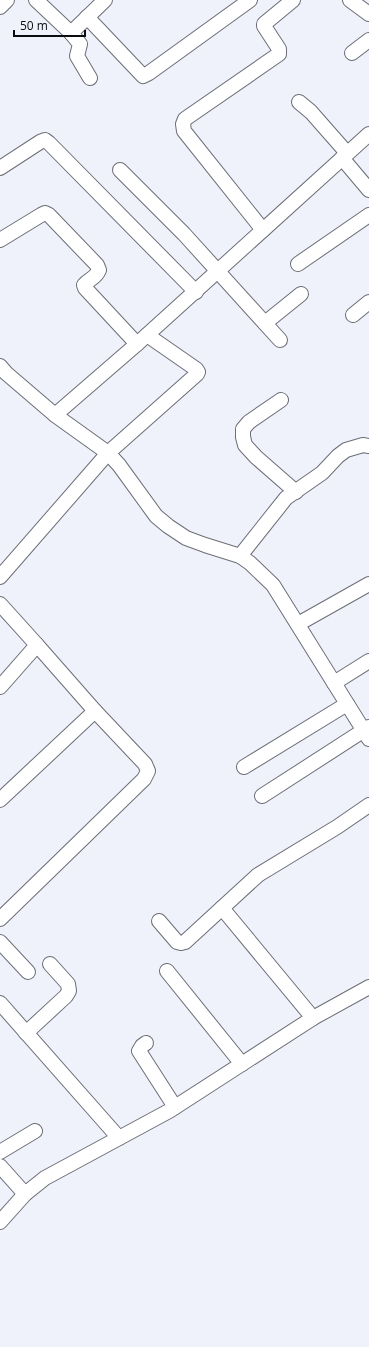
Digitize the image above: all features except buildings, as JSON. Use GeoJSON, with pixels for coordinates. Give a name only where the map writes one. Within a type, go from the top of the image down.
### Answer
{"type":"FeatureCollection","features":[{"type":"Feature","properties":{"kind":"street"},"geometry":{"type":"LineString","coordinates":[[0,7],[7,0]]}},
{"type":"Feature","properties":{"kind":"street"},"geometry":{"type":"LineString","coordinates":[[36,0],[71,32],[80,44],[77,56],[90,78]]}},
{"type":"Feature","properties":{"kind":"street"},"geometry":{"type":"LineString","coordinates":[[71,32],[105,0]]}},
{"type":"Feature","properties":{"kind":"street"},"geometry":{"type":"LineString","coordinates":[[87,17],[143,76],[250,0]]}},
{"type":"Feature","properties":{"kind":"street"},"geometry":{"type":"LineString","coordinates":[[263,230],[184,131],[183,124],[185,119],[279,54],[278,49],[264,24],[292,0]]}},
{"type":"Feature","properties":{"kind":"street"},"geometry":{"type":"LineString","coordinates":[[350,0],[368,13]]}},
{"type":"Feature","properties":{"kind":"street"},"geometry":{"type":"LineString","coordinates":[[352,53],[369,40]]}},
{"type":"Feature","properties":{"kind":"street"},"geometry":{"type":"LineString","coordinates":[[299,102],[311,112],[369,190]]}},
{"type":"Feature","properties":{"kind":"street"},"geometry":{"type":"LineString","coordinates":[[55,415],[196,292],[369,134]]}},
{"type":"Feature","properties":{"kind":"street"},"geometry":{"type":"LineString","coordinates":[[0,168],[45,140],[196,292]]}},
{"type":"Feature","properties":{"kind":"street"},"geometry":{"type":"LineString","coordinates":[[120,170],[184,234],[280,340]]}},
{"type":"Feature","properties":{"kind":"street"},"geometry":{"type":"LineString","coordinates":[[0,240],[41,215],[45,213],[49,215],[97,265],[99,270],[97,275],[84,285],[86,288],[142,340],[196,369],[198,372],[108,453],[0,577]]}},
{"type":"Feature","properties":{"kind":"street"},"geometry":{"type":"LineString","coordinates":[[298,264],[369,215]]}},
{"type":"Feature","properties":{"kind":"street"},"geometry":{"type":"LineString","coordinates":[[265,323],[301,294]]}},
{"type":"Feature","properties":{"kind":"street"},"geometry":{"type":"LineString","coordinates":[[353,315],[369,302]]}},
{"type":"Feature","properties":{"kind":"street"},"geometry":{"type":"LineString","coordinates":[[0,366],[6,373],[55,415],[108,453],[119,465],[156,516],[168,526],[186,538],[240,556],[250,563],[273,585],[347,704],[367,732],[262,796]]}},
{"type":"Feature","properties":{"kind":"street"},"geometry":{"type":"LineString","coordinates":[[282,400],[249,422],[243,429],[243,437],[245,445],[256,457],[296,492]]}},
{"type":"Feature","properties":{"kind":"street"},"geometry":{"type":"LineString","coordinates":[[240,556],[286,498],[322,473],[338,456],[346,450],[362,445],[369,446]]}},
{"type":"Feature","properties":{"kind":"street"},"geometry":{"type":"LineString","coordinates":[[298,624],[369,584]]}},
{"type":"Feature","properties":{"kind":"street"},"geometry":{"type":"LineString","coordinates":[[0,604],[95,712],[145,764],[148,771],[144,779],[0,919]]}},
{"type":"Feature","properties":{"kind":"street"},"geometry":{"type":"LineString","coordinates":[[0,687],[37,645]]}},
{"type":"Feature","properties":{"kind":"street"},"geometry":{"type":"LineString","coordinates":[[334,683],[369,661]]}},
{"type":"Feature","properties":{"kind":"street"},"geometry":{"type":"LineString","coordinates":[[244,767],[347,704]]}},
{"type":"Feature","properties":{"kind":"street"},"geometry":{"type":"LineString","coordinates":[[0,800],[95,712]]}},
{"type":"Feature","properties":{"kind":"street"},"geometry":{"type":"LineString","coordinates":[[159,922],[177,942],[185,942],[258,875],[337,827],[369,805]]}},
{"type":"Feature","properties":{"kind":"street"},"geometry":{"type":"LineString","coordinates":[[222,908],[313,1018]]}},
{"type":"Feature","properties":{"kind":"street"},"geometry":{"type":"LineString","coordinates":[[0,942],[28,972]]}},
{"type":"Feature","properties":{"kind":"street"},"geometry":{"type":"LineString","coordinates":[[26,1033],[66,996],[69,990],[68,984],[50,964]]}},
{"type":"Feature","properties":{"kind":"street"},"geometry":{"type":"LineString","coordinates":[[167,971],[242,1064]]}},
{"type":"Feature","properties":{"kind":"street"},"geometry":{"type":"LineString","coordinates":[[0,1222],[25,1194],[45,1178],[175,1107],[313,1018],[369,987]]}},
{"type":"Feature","properties":{"kind":"street"},"geometry":{"type":"LineString","coordinates":[[0,1003],[118,1138]]}},
{"type":"Feature","properties":{"kind":"street"},"geometry":{"type":"LineString","coordinates":[[146,1044],[142,1046],[139,1051],[175,1107]]}},
{"type":"Feature","properties":{"kind":"street"},"geometry":{"type":"LineString","coordinates":[[0,1152],[35,1131]]}},
{"type":"Feature","properties":{"kind":"street"},"geometry":{"type":"LineString","coordinates":[[0,1166],[25,1194]]}}]}
